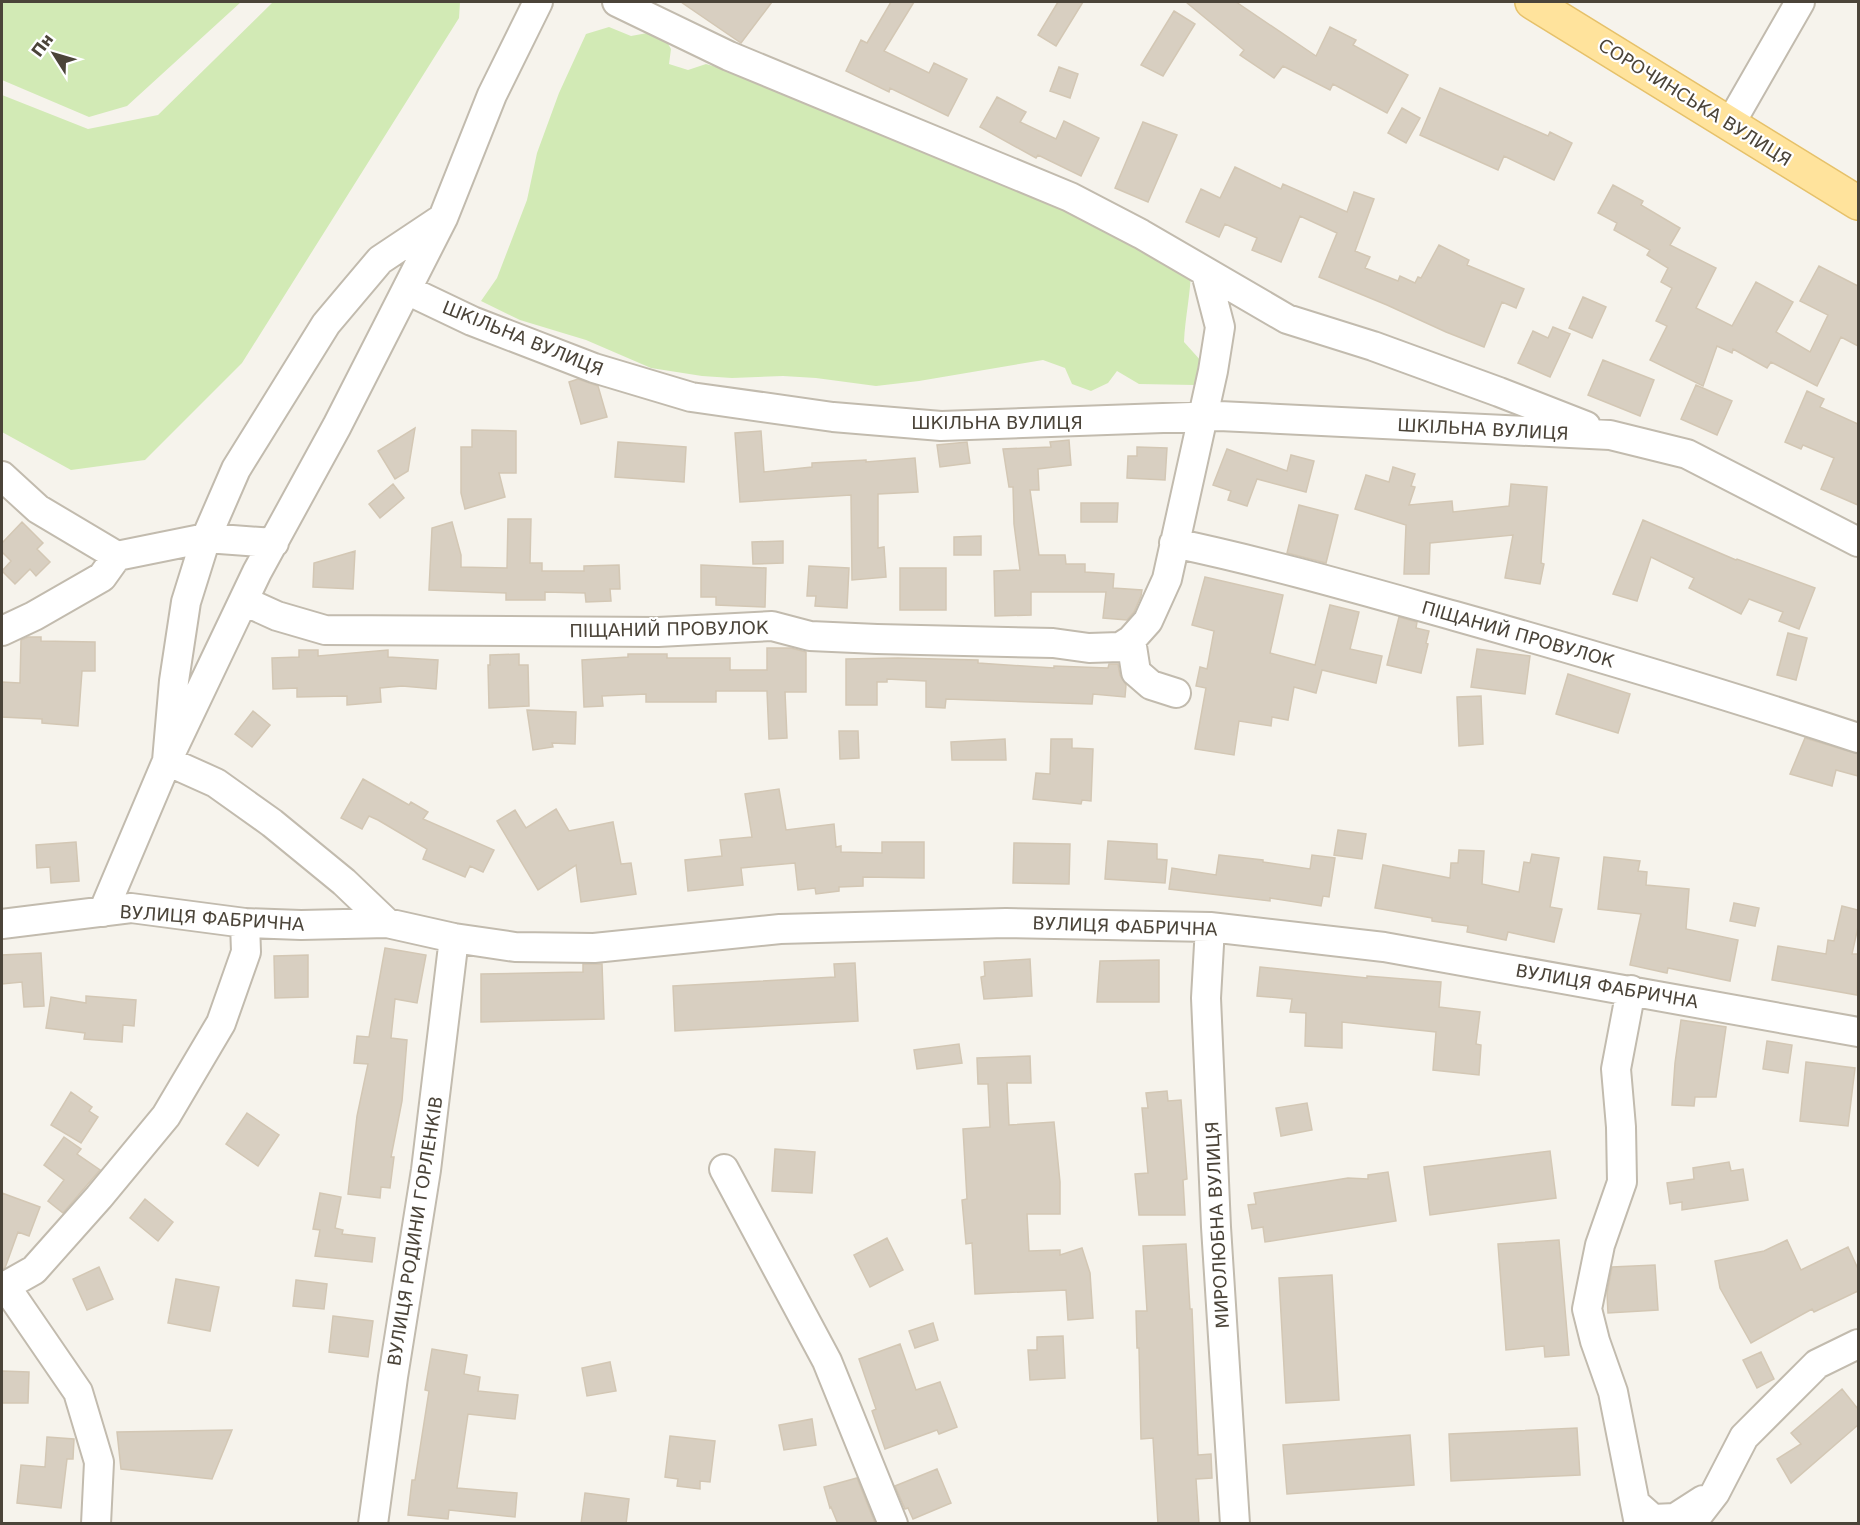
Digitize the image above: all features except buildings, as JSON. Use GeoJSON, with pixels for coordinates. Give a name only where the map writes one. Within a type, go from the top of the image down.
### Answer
{"type":"FeatureCollection","features":[{"type":"Feature","properties":{"kind":"main road","name":"СОРОЧИНСЬКА ВУЛИЦЯ"},"geometry":{"type":"LineString","coordinates":[[1532,2],[1858,203]]}},
{"type":"Feature","properties":{"kind":"street"},"geometry":{"type":"LineString","coordinates":[[103,912],[167,760],[244,601],[337,426],[443,218],[492,95],[538,2]]}},
{"type":"Feature","properties":{"kind":"street","name":"ШКІЛЬНА ВУЛИЦЯ"},"geometry":{"type":"LineString","coordinates":[[617,2],[729,56],[1070,197],[1141,234],[1287,319],[1384,350],[1610,435],[1687,454],[1858,542]]}},
{"type":"Feature","properties":{"kind":"street"},"geometry":{"type":"LineString","coordinates":[[1730,124],[1800,2]]}},
{"type":"Feature","properties":{"kind":"street"},"geometry":{"type":"LineString","coordinates":[[167,760],[174,681],[186,602],[206,538],[236,469],[326,324],[380,260],[443,218]]}},
{"type":"Feature","properties":{"kind":"street"},"geometry":{"type":"LineString","coordinates":[[1176,693],[1151,685],[1136,672],[1131,640],[1148,621],[1167,579],[1213,371],[1220,327],[1206,273]]}},
{"type":"Feature","properties":{"kind":"street","name":"ШКІЛЬНА ВУЛИЦЯ"},"geometry":{"type":"LineString","coordinates":[[406,290],[472,321],[594,368],[691,397],[833,417],[941,426],[1230,417],[1610,435]]}},
{"type":"Feature","properties":{"kind":"street"},"geometry":{"type":"LineString","coordinates":[[2,476],[38,509],[117,556],[206,538],[274,543]]}},
{"type":"Feature","properties":{"kind":"street","name":"ПІЩАНИЙ ПРОВУЛОК"},"geometry":{"type":"LineString","coordinates":[[1174,543],[1308,575],[1569,648],[1766,707],[1858,738]]}},
{"type":"Feature","properties":{"kind":"street"},"geometry":{"type":"LineString","coordinates":[[2,631],[34,616],[102,577],[117,556]]}},
{"type":"Feature","properties":{"kind":"street","name":"ПІЩАНИЙ ПРОВУЛОК"},"geometry":{"type":"LineString","coordinates":[[244,601],[277,616],[325,630],[658,632],[772,626],[810,636],[1053,643],[1089,648],[1120,647],[1131,640]]}},
{"type":"Feature","properties":{"kind":"street"},"geometry":{"type":"LineString","coordinates":[[167,760],[216,783],[272,823],[344,882],[387,923]]}},
{"type":"Feature","properties":{"kind":"street","name":"ВУЛИЦЯ ФАБРИЧНА"},"geometry":{"type":"LineString","coordinates":[[2,924],[131,908],[245,923],[301,925],[387,923],[454,939],[515,947],[594,948],[780,929],[1006,923],[1210,927],[1384,947],[1858,1032]]}},
{"type":"Feature","properties":{"kind":"street"},"geometry":{"type":"LineString","coordinates":[[96,1524],[99,1462],[78,1392],[4,1287],[34,1270],[99,1197],[166,1116],[221,1023],[246,952],[245,923]]}},
{"type":"Feature","properties":{"kind":"street","name":"МИРОЛЮБНА ВУЛИЦЯ"},"geometry":{"type":"LineString","coordinates":[[1210,927],[1206,998],[1207,1032],[1216,1227],[1235,1524]]}},
{"type":"Feature","properties":{"kind":"street","name":"ВУЛИЦЯ РОДИНИ ГОРЛЕНКІВ"},"geometry":{"type":"LineString","coordinates":[[373,1524],[393,1377],[426,1170],[454,939]]}},
{"type":"Feature","properties":{"kind":"street"},"geometry":{"type":"LineString","coordinates":[[1631,990],[1616,1069],[1622,1127],[1622,1182],[1600,1245],[1587,1309],[1595,1341],[1613,1392],[1638,1514],[1653,1519],[1675,1518],[1715,1492]]}},
{"type":"Feature","properties":{"kind":"street"},"geometry":{"type":"LineString","coordinates":[[724,1169],[827,1361],[893,1524]]}},
{"type":"Feature","properties":{"kind":"street"},"geometry":{"type":"LineString","coordinates":[[1690,1524],[1715,1492],[1744,1437],[1817,1365],[1858,1344]]}},
{"type":"Feature","properties":{"kind":"green space"},"geometry":{"type":"Polygon","coordinates":[[[2,2],[241,2],[127,106],[89,117],[2,80],[2,2]]]}},
{"type":"Feature","properties":{"kind":"green space"},"geometry":{"type":"Polygon","coordinates":[[[273,2],[460,2],[459,18],[242,363],[145,460],[71,470],[2,432],[2,95],[88,129],[158,115],[273,2]]]}},
{"type":"Feature","properties":{"kind":"green space"},"geometry":{"type":"Polygon","coordinates":[[[609,27],[631,36],[653,32],[663,35],[671,49],[669,64],[688,70],[706,64],[741,74],[915,142],[1191,267],[1184,342],[1202,362],[1195,385],[1139,384],[1117,371],[1108,383],[1091,391],[1072,384],[1065,368],[1043,360],[876,386],[783,376],[732,378],[702,376],[651,368],[586,340],[520,320],[481,301],[497,278],[527,200],[537,153],[559,93],[586,34],[609,27]]]}}]}
